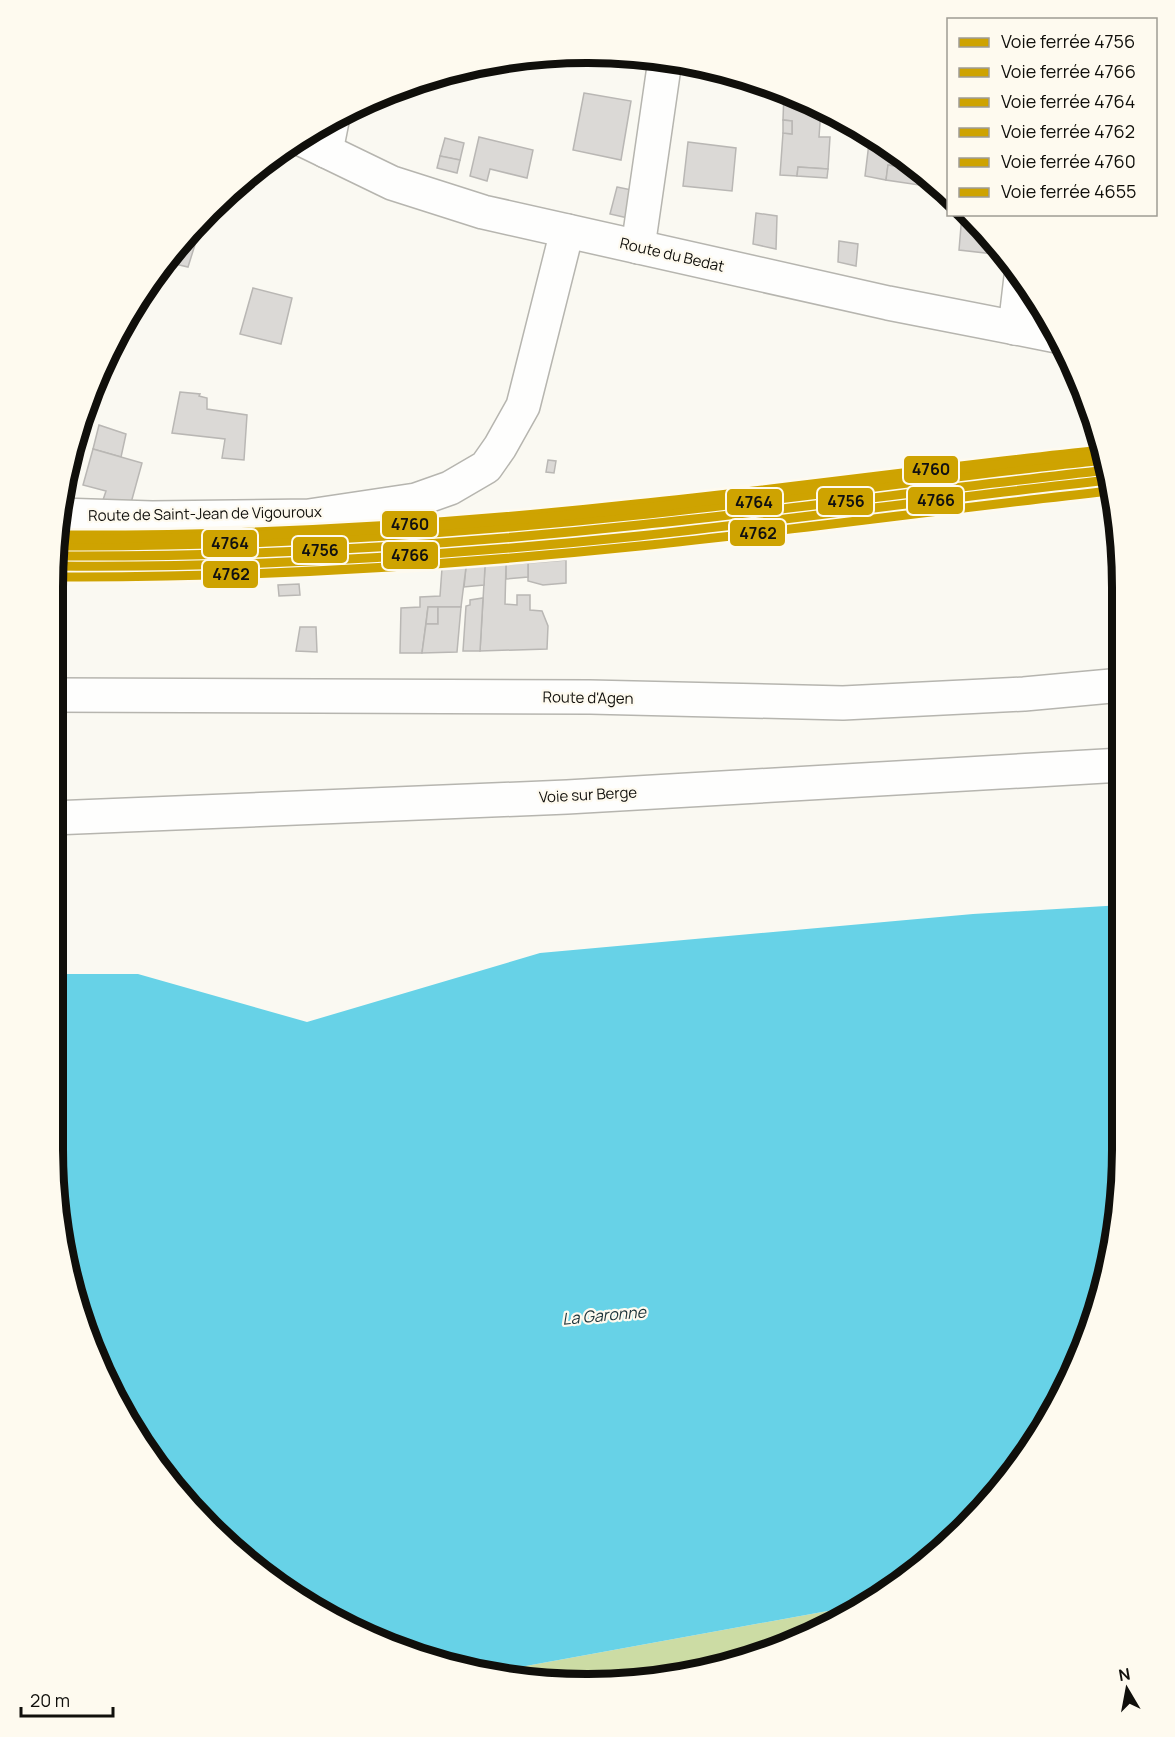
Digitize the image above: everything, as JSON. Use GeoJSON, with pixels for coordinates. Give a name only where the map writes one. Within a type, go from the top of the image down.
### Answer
{"type":"FeatureCollection","features":[{"type":"Feature","properties":{"kind":"main road"},"geometry":{"type":"LineString","coordinates":[[638,247],[664,68]]}},
{"type":"Feature","properties":{"kind":"main road","name":"Route du Bedat"},"geometry":{"type":"LineString","coordinates":[[320,136],[392,183],[483,212],[888,303],[1047,334]]}},
{"type":"Feature","properties":{"kind":"main road","name":"Route de Saint-Jean de Vigouroux"},"geometry":{"type":"LineString","coordinates":[[68,515],[152,518],[309,516],[416,500],[450,488],[486,467],[523,406],[567,231]]}},
{"type":"Feature","properties":{"kind":"main road"},"geometry":{"type":"LineString","coordinates":[[1015,328],[1019,290]]}},
{"type":"Feature","properties":{"kind":"main road","name":"Route d'Agen"},"geometry":{"type":"LineString","coordinates":[[63,695],[590,697],[843,703],[1024,694],[1112,686]]}},
{"type":"Feature","properties":{"kind":"main road","name":"Voie sur Berge"},"geometry":{"type":"LineString","coordinates":[[63,818],[555,797],[1112,766]]}},
{"type":"Feature","properties":{"kind":"green space"},"geometry":{"type":"Polygon","coordinates":[[[841,1609],[788,1634],[756,1646],[690,1664],[656,1670],[588,1674],[511,1669],[841,1609]]]}},
{"type":"Feature","properties":{"kind":"water","name":"La Garonne"},"geometry":{"type":"Polygon","coordinates":[[[1112,906],[1112,1150],[1108,1218],[1102,1252],[1084,1318],[1058,1381],[1042,1412],[1004,1469],[982,1495],[933,1544],[907,1566],[850,1604],[841,1609],[511,1669],[452,1656],[387,1634],[356,1620],[325,1604],[268,1566],[242,1544],[193,1495],[171,1469],[133,1412],[103,1350],[91,1318],[73,1252],[67,1218],[63,1150],[63,974],[138,974],[307,1022],[540,953],[973,914],[1112,906]]]}},
{"type":"Feature","properties":{"kind":"building"},"geometry":{"type":"Polygon","coordinates":[[[584,93],[631,101],[621,160],[573,150],[584,93]]]}},
{"type":"Feature","properties":{"kind":"building"},"geometry":{"type":"Polygon","coordinates":[[[784,101],[820,118],[819,137],[830,137],[828,169],[798,167],[797,176],[780,175],[783,133],[792,134],[792,121],[783,120],[784,101]]]}},
{"type":"Feature","properties":{"kind":"building"},"geometry":{"type":"Polygon","coordinates":[[[783,120],[792,121],[792,134],[783,133],[783,120]]]}},
{"type":"Feature","properties":{"kind":"building"},"geometry":{"type":"Polygon","coordinates":[[[479,137],[533,150],[527,178],[490,169],[487,181],[470,176],[479,137]]]}},
{"type":"Feature","properties":{"kind":"building"},"geometry":{"type":"Polygon","coordinates":[[[445,138],[464,143],[460,160],[440,156],[445,138]]]}},
{"type":"Feature","properties":{"kind":"building"},"geometry":{"type":"Polygon","coordinates":[[[688,142],[736,148],[732,191],[683,186],[688,142]]]}},
{"type":"Feature","properties":{"kind":"building"},"geometry":{"type":"Polygon","coordinates":[[[869,145],[902,167],[888,165],[886,180],[865,176],[869,145]]]}},
{"type":"Feature","properties":{"kind":"building"},"geometry":{"type":"Polygon","coordinates":[[[440,156],[460,160],[457,173],[437,168],[440,156]]]}},
{"type":"Feature","properties":{"kind":"building"},"geometry":{"type":"Polygon","coordinates":[[[888,165],[902,167],[919,181],[919,185],[886,180],[888,165]]]}},
{"type":"Feature","properties":{"kind":"building"},"geometry":{"type":"Polygon","coordinates":[[[798,167],[828,169],[827,178],[797,176],[798,167]]]}},
{"type":"Feature","properties":{"kind":"building"},"geometry":{"type":"Polygon","coordinates":[[[617,187],[632,190],[628,218],[610,214],[617,187]]]}},
{"type":"Feature","properties":{"kind":"building"},"geometry":{"type":"Polygon","coordinates":[[[756,213],[777,216],[776,249],[753,244],[756,213]]]}},
{"type":"Feature","properties":{"kind":"building"},"geometry":{"type":"Polygon","coordinates":[[[961,221],[992,254],[959,250],[961,221]]]}},
{"type":"Feature","properties":{"kind":"building"},"geometry":{"type":"Polygon","coordinates":[[[197,238],[188,267],[175,264],[197,238]]]}},
{"type":"Feature","properties":{"kind":"building"},"geometry":{"type":"Polygon","coordinates":[[[839,241],[858,244],[856,266],[838,262],[839,241]]]}},
{"type":"Feature","properties":{"kind":"building"},"geometry":{"type":"Polygon","coordinates":[[[253,288],[292,298],[281,344],[240,334],[253,288]]]}},
{"type":"Feature","properties":{"kind":"building"},"geometry":{"type":"Polygon","coordinates":[[[180,392],[200,394],[199,396],[207,398],[207,409],[247,415],[244,460],[222,458],[225,439],[172,433],[180,392]]]}},
{"type":"Feature","properties":{"kind":"building"},"geometry":{"type":"Polygon","coordinates":[[[99,425],[126,434],[121,457],[93,449],[99,425]]]}},
{"type":"Feature","properties":{"kind":"building"},"geometry":{"type":"Polygon","coordinates":[[[93,449],[142,463],[131,503],[102,503],[106,491],[83,485],[93,449]]]}},
{"type":"Feature","properties":{"kind":"building"},"geometry":{"type":"Polygon","coordinates":[[[548,460],[556,461],[554,473],[546,472],[548,460]]]}},
{"type":"Feature","properties":{"kind":"building"},"geometry":{"type":"Polygon","coordinates":[[[566,560],[566,583],[543,585],[528,581],[528,563],[566,560]]]}},
{"type":"Feature","properties":{"kind":"building"},"geometry":{"type":"Polygon","coordinates":[[[528,563],[528,577],[506,579],[506,564],[528,563]]]}},
{"type":"Feature","properties":{"kind":"building"},"geometry":{"type":"Polygon","coordinates":[[[506,564],[505,604],[517,605],[517,595],[530,595],[530,610],[542,611],[548,626],[547,649],[480,651],[485,566],[506,564]]]}},
{"type":"Feature","properties":{"kind":"building"},"geometry":{"type":"Polygon","coordinates":[[[485,566],[484,585],[464,587],[466,567],[485,566]]]}},
{"type":"Feature","properties":{"kind":"building"},"geometry":{"type":"Polygon","coordinates":[[[466,567],[461,607],[428,607],[422,653],[400,653],[401,608],[420,607],[420,597],[440,596],[442,568],[466,567]]]}},
{"type":"Feature","properties":{"kind":"building"},"geometry":{"type":"Polygon","coordinates":[[[299,584],[300,595],[279,596],[278,585],[299,584]]]}},
{"type":"Feature","properties":{"kind":"building"},"geometry":{"type":"Polygon","coordinates":[[[483,598],[480,651],[463,651],[466,606],[470,605],[470,600],[483,598]]]}},
{"type":"Feature","properties":{"kind":"building"},"geometry":{"type":"Polygon","coordinates":[[[428,607],[438,607],[438,624],[426,624],[428,607]]]}},
{"type":"Feature","properties":{"kind":"building"},"geometry":{"type":"Polygon","coordinates":[[[438,607],[461,607],[457,652],[422,653],[426,624],[438,624],[438,607]]]}},
{"type":"Feature","properties":{"kind":"building"},"geometry":{"type":"Polygon","coordinates":[[[300,627],[316,627],[317,652],[296,651],[300,627]]]}},
{"type":"Feature","properties":{"kind":"rail line","name":"4760"},"geometry":{"type":"LineString","coordinates":[[66,535],[203,534],[347,528],[492,518],[694,498],[1094,451]]}},
{"type":"Feature","properties":{"kind":"rail line","name":"4655"},"geometry":{"type":"LineString","coordinates":[[65,539],[204,537],[350,531],[569,515],[700,502],[1094,454]]}},
{"type":"Feature","properties":{"kind":"rail line","name":"4764"},"geometry":{"type":"LineString","coordinates":[[65,546],[275,542],[421,534],[696,509],[1096,461]]}},
{"type":"Feature","properties":{"kind":"rail line","name":"4756"},"geometry":{"type":"LineString","coordinates":[[64,556],[202,555],[348,549],[493,539],[698,519],[1099,471]]}},
{"type":"Feature","properties":{"kind":"rail line","name":"4766"},"geometry":{"type":"LineString","coordinates":[[64,566],[275,563],[421,555],[698,529],[1101,481]]}},
{"type":"Feature","properties":{"kind":"rail line","name":"4762"},"geometry":{"type":"LineString","coordinates":[[63,577],[275,573],[421,565],[699,540],[1103,492]]}}]}
